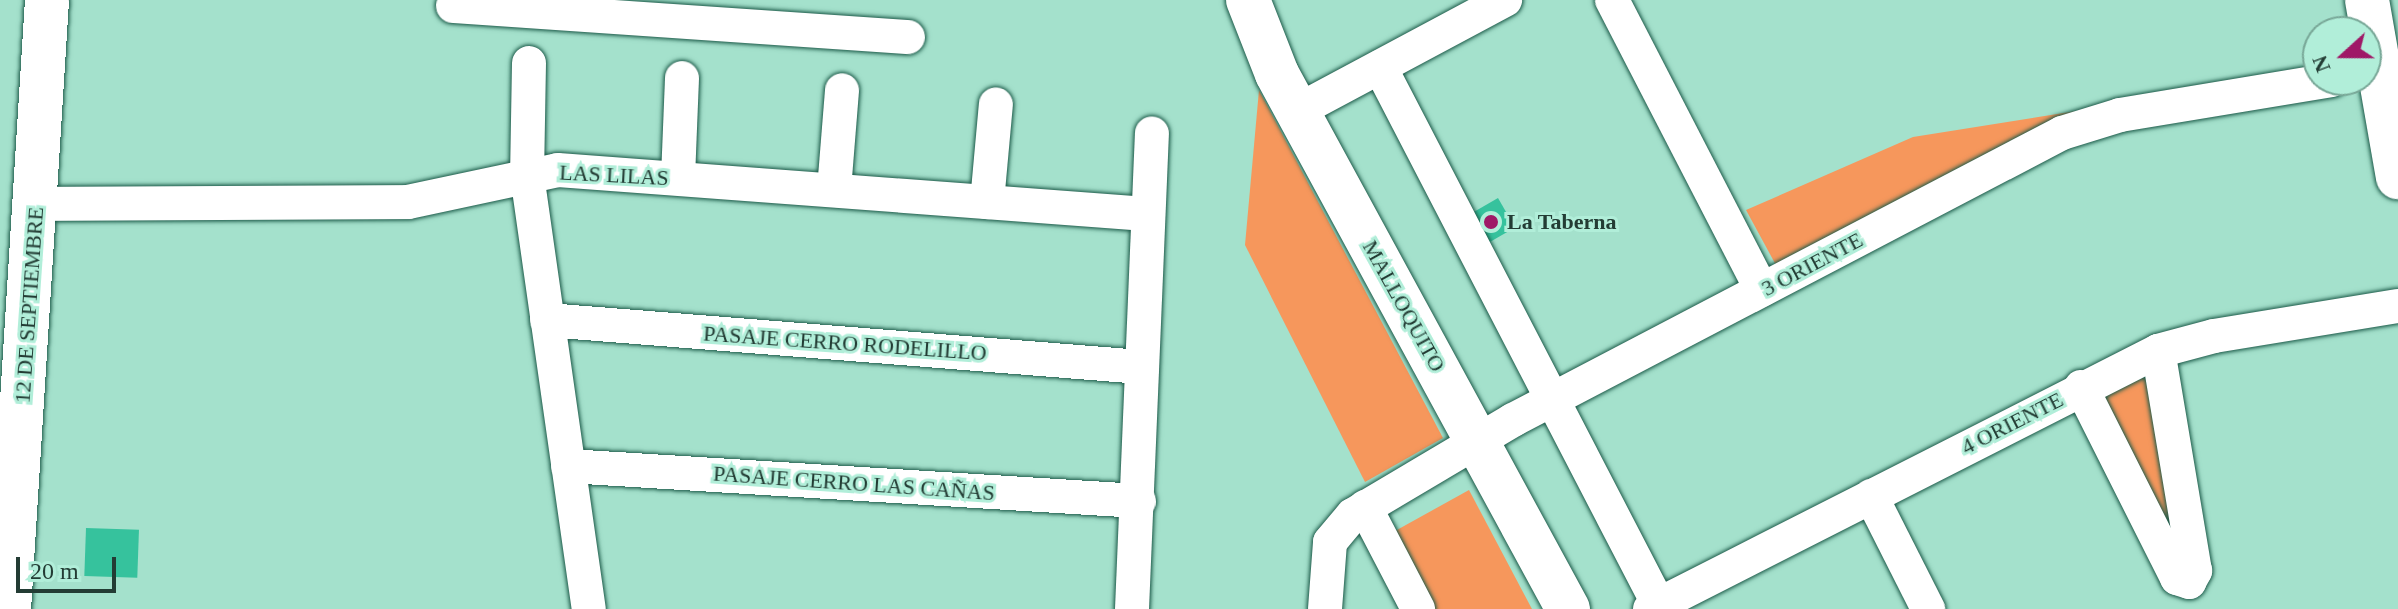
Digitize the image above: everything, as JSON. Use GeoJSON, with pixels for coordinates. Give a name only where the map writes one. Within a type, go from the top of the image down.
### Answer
{"type":"FeatureCollection","features":[{"type":"Feature","properties":{"kind":"street","name":"12 DE SEPTIEMBRE"},"geometry":{"type":"LineString","coordinates":[[9,609],[47,0]]}},
{"type":"Feature","properties":{"kind":"street","name":"MALLOQUITO"},"geometry":{"type":"LineString","coordinates":[[1248,0],[1297,111],[1568,609]]}},
{"type":"Feature","properties":{"kind":"street"},"geometry":{"type":"LineString","coordinates":[[1297,111],[1505,0]]}},
{"type":"Feature","properties":{"kind":"street"},"geometry":{"type":"LineString","coordinates":[[1612,0],[1762,290]]}},
{"type":"Feature","properties":{"kind":"street"},"geometry":{"type":"LineString","coordinates":[[453,6],[631,9],[908,37]]}},
{"type":"Feature","properties":{"kind":"street"},"geometry":{"type":"LineString","coordinates":[[529,63],[527,175],[590,609]]}},
{"type":"Feature","properties":{"kind":"street"},"geometry":{"type":"LineString","coordinates":[[1380,67],[1553,399],[1657,608]]}},
{"type":"Feature","properties":{"kind":"street"},"geometry":{"type":"LineString","coordinates":[[2382,76],[2398,177]]}},
{"type":"Feature","properties":{"kind":"street"},"geometry":{"type":"LineString","coordinates":[[678,178],[682,78]]}},
{"type":"Feature","properties":{"kind":"street","name":"3 ORIENTE"},"geometry":{"type":"LineString","coordinates":[[1325,609],[1330,542],[1365,507],[1553,399],[2081,126],[2302,85]]}},
{"type":"Feature","properties":{"kind":"street"},"geometry":{"type":"LineString","coordinates":[[834,190],[842,90]]}},
{"type":"Feature","properties":{"kind":"street"},"geometry":{"type":"LineString","coordinates":[[987,202],[996,104]]}},
{"type":"Feature","properties":{"kind":"street"},"geometry":{"type":"LineString","coordinates":[[1132,609],[1139,501],[1146,214],[1152,133]]}},
{"type":"Feature","properties":{"kind":"street","name":"LAS LILAS"},"geometry":{"type":"LineString","coordinates":[[36,204],[408,202],[527,175],[574,170],[1146,214]]}},
{"type":"Feature","properties":{"kind":"street","name":"4 ORIENTE"},"geometry":{"type":"LineString","coordinates":[[1657,608],[2081,387],[2158,351],[2398,306]]}},
{"type":"Feature","properties":{"kind":"street","name":"PASAJE CERRO RODELILLO"},"geometry":{"type":"LineString","coordinates":[[547,320],[1142,367]]}},
{"type":"Feature","properties":{"kind":"street"},"geometry":{"type":"LineString","coordinates":[[2081,387],[2177,578],[2189,582],[2195,571],[2158,351]]}},
{"type":"Feature","properties":{"kind":"street","name":"PASAJE CERRO LAS CAÑAS"},"geometry":{"type":"LineString","coordinates":[[568,466],[1139,501]]}},
{"type":"Feature","properties":{"kind":"street"},"geometry":{"type":"LineString","coordinates":[[1871,496],[1928,609]]}},
{"type":"Feature","properties":{"kind":"street"},"geometry":{"type":"LineString","coordinates":[[1365,507],[1418,609]]}},
{"type":"Feature","properties":{"kind":"shaded area"},"geometry":{"type":"Polygon","coordinates":[[[1259,90],[1443,438],[1365,482],[1245,245],[1259,90]]]}},
{"type":"Feature","properties":{"kind":"shaded area"},"geometry":{"type":"Polygon","coordinates":[[[2076,111],[1777,267],[1746,210],[1913,137],[2076,111]]]}},
{"type":"Feature","properties":{"kind":"shaded area"},"geometry":{"type":"Polygon","coordinates":[[[2145,377],[2184,558],[2098,399],[2145,377]]]}},
{"type":"Feature","properties":{"kind":"shaded area"},"geometry":{"type":"Polygon","coordinates":[[[1469,490],[1532,609],[1425,609],[1386,536],[1469,490]]]}},
{"type":"Feature","properties":{"kind":"building","name":"La Taberna"},"geometry":{"type":"Polygon","coordinates":[[[1498,198],[1515,227],[1484,245],[1467,216],[1498,198]]]}},
{"type":"Feature","properties":{"kind":"building"},"geometry":{"type":"Polygon","coordinates":[[[86,528],[139,530],[137,578],[84,576],[86,528]]]}},
{"type":"Feature","properties":{"kind":"place","name":"La Taberna"},"geometry":{"type":"Point","coordinates":[1491,222]}}]}
